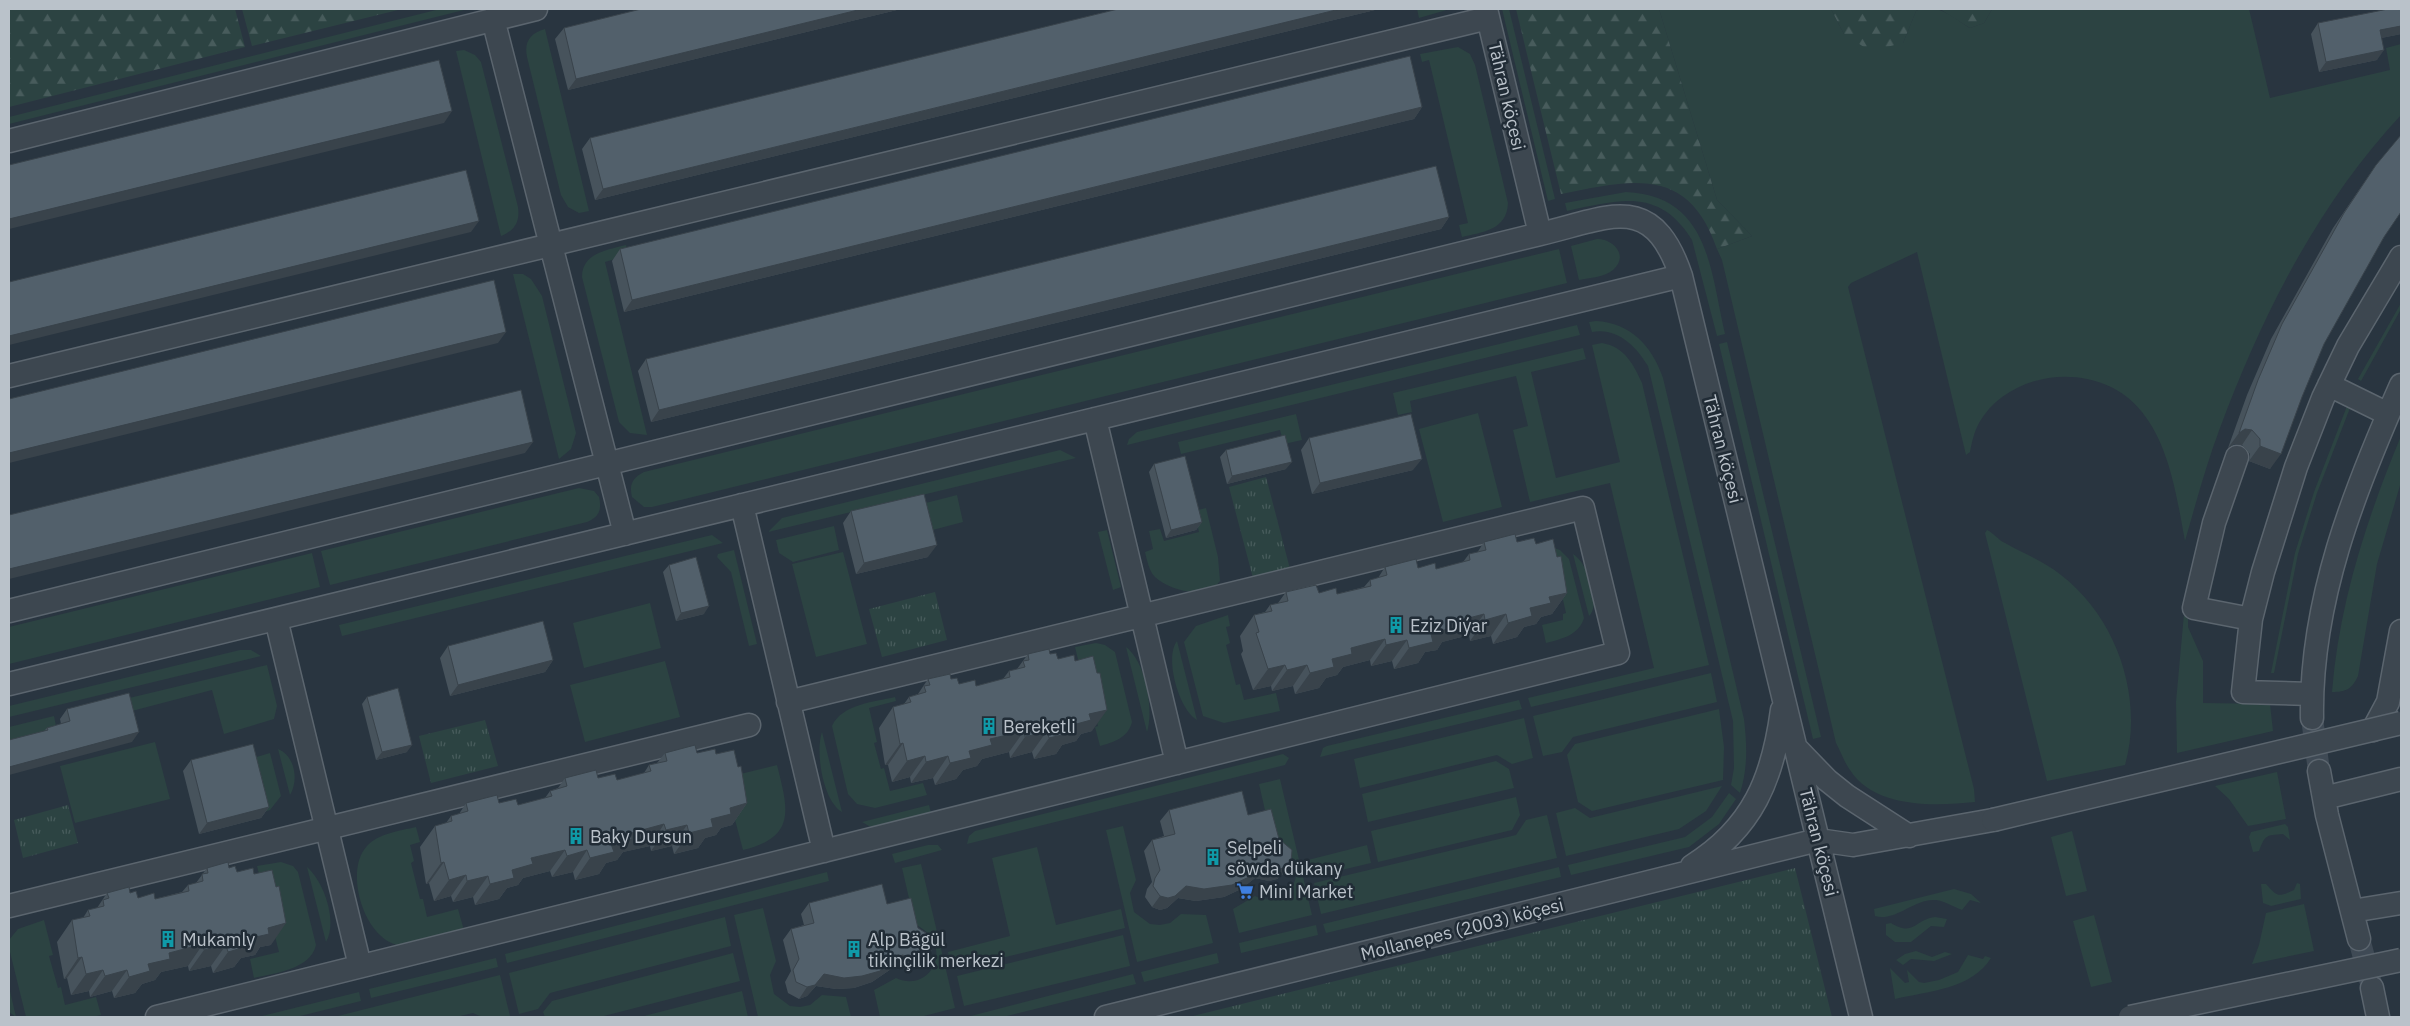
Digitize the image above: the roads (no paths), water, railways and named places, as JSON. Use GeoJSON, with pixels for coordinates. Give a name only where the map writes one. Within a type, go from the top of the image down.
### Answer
{"type":"FeatureCollection","features":[{"type":"Feature","properties":{"kind":"street"},"geometry":{"type":"LineString","coordinates":[[9,141],[536,9]]}},
{"type":"Feature","properties":{"kind":"street"},"geometry":{"type":"LineString","coordinates":[[9,376],[1487,13]]}},
{"type":"Feature","properties":{"kind":"street","name":"Tähran köçesi"},"geometry":{"type":"LineString","coordinates":[[1487,13],[1540,234],[1612,216],[1630,216],[1642,219],[1653,226],[1669,245],[1681,276],[1861,1017]]}},
{"type":"Feature","properties":{"kind":"street"},"geometry":{"type":"LineString","coordinates":[[493,19],[549,244],[608,463],[625,534]]}},
{"type":"Feature","properties":{"kind":"street"},"geometry":{"type":"LineString","coordinates":[[9,611],[1540,234]]}},
{"type":"Feature","properties":{"kind":"street"},"geometry":{"type":"LineString","coordinates":[[2311,694],[2243,692],[2251,620],[2296,467],[2329,385],[2348,346],[2401,257]]}},
{"type":"Feature","properties":{"kind":"street"},"geometry":{"type":"LineString","coordinates":[[9,684],[1681,276]]}},
{"type":"Feature","properties":{"kind":"street"},"geometry":{"type":"LineString","coordinates":[[2329,385],[2388,414]]}},
{"type":"Feature","properties":{"kind":"street"},"geometry":{"type":"LineString","coordinates":[[2312,718],[2312,671],[2319,625],[2332,571],[2350,506],[2401,385]]}},
{"type":"Feature","properties":{"kind":"street"},"geometry":{"type":"LineString","coordinates":[[1095,419],[1177,763]]}},
{"type":"Feature","properties":{"kind":"street"},"geometry":{"type":"LineString","coordinates":[[2236,457],[2214,523],[2194,608],[2251,620]]}},
{"type":"Feature","properties":{"kind":"street"},"geometry":{"type":"LineString","coordinates":[[742,505],[824,851]]}},
{"type":"Feature","properties":{"kind":"street"},"geometry":{"type":"LineString","coordinates":[[156,1017],[1618,653],[1583,508],[788,702]]}},
{"type":"Feature","properties":{"kind":"street"},"geometry":{"type":"LineString","coordinates":[[276,619],[360,966]]}},
{"type":"Feature","properties":{"kind":"street"},"geometry":{"type":"LineString","coordinates":[[2373,730],[2388,702],[2401,631]]}},
{"type":"Feature","properties":{"kind":"street"},"geometry":{"type":"LineString","coordinates":[[1677,875],[1708,856],[1735,832],[1760,797],[1778,737],[1784,699]]}},
{"type":"Feature","properties":{"kind":"street"},"geometry":{"type":"LineString","coordinates":[[1818,840],[1853,844],[1993,820],[2401,723]]}},
{"type":"Feature","properties":{"kind":"street"},"geometry":{"type":"LineString","coordinates":[[9,906],[749,725]]}},
{"type":"Feature","properties":{"kind":"street"},"geometry":{"type":"LineString","coordinates":[[1796,748],[1827,780],[1847,796],[1908,836]]}},
{"type":"Feature","properties":{"kind":"street"},"geometry":{"type":"LineString","coordinates":[[2319,771],[2359,939]]}},
{"type":"Feature","properties":{"kind":"street"},"geometry":{"type":"LineString","coordinates":[[2324,798],[2401,779]]}},
{"type":"Feature","properties":{"kind":"street","name":"Mollanepes (2003) köçesi"},"geometry":{"type":"LineString","coordinates":[[1106,1017],[1818,840]]}},
{"type":"Feature","properties":{"kind":"street"},"geometry":{"type":"LineString","coordinates":[[2352,911],[2401,903]]}},
{"type":"Feature","properties":{"kind":"street"},"geometry":{"type":"LineString","coordinates":[[2130,1017],[2401,960]]}},
{"type":"Feature","properties":{"kind":"street"},"geometry":{"type":"LineString","coordinates":[[2375,1000],[2390,1017]]}},
{"type":"Feature","properties":{"kind":"tunnel"},"geometry":{"type":"LineString","coordinates":[[2312,718],[2319,771]]}},
{"type":"Feature","properties":{"kind":"tunnel"},"geometry":{"type":"LineString","coordinates":[[2359,939],[2372,987]]}},
{"type":"Feature","properties":{"kind":"place","name":"Eziz Diýar"},"geometry":{"type":"Point","coordinates":[1396,625]}},
{"type":"Feature","properties":{"kind":"place","name":"Bereketli"},"geometry":{"type":"Point","coordinates":[989,726]}},
{"type":"Feature","properties":{"kind":"place","name":"Baky Dursun"},"geometry":{"type":"Point","coordinates":[576,836]}},
{"type":"Feature","properties":{"kind":"place","name":"Selpeli söwda dükany"},"geometry":{"type":"Point","coordinates":[1213,857]}},
{"type":"Feature","properties":{"kind":"place","name":"Mini Market"},"geometry":{"type":"Point","coordinates":[1245,891]}},
{"type":"Feature","properties":{"kind":"place","name":"Mukamly"},"geometry":{"type":"Point","coordinates":[168,939]}},
{"type":"Feature","properties":{"kind":"place","name":"Alp Bägül tikinçilik merkezi"},"geometry":{"type":"Point","coordinates":[854,949]}}]}
